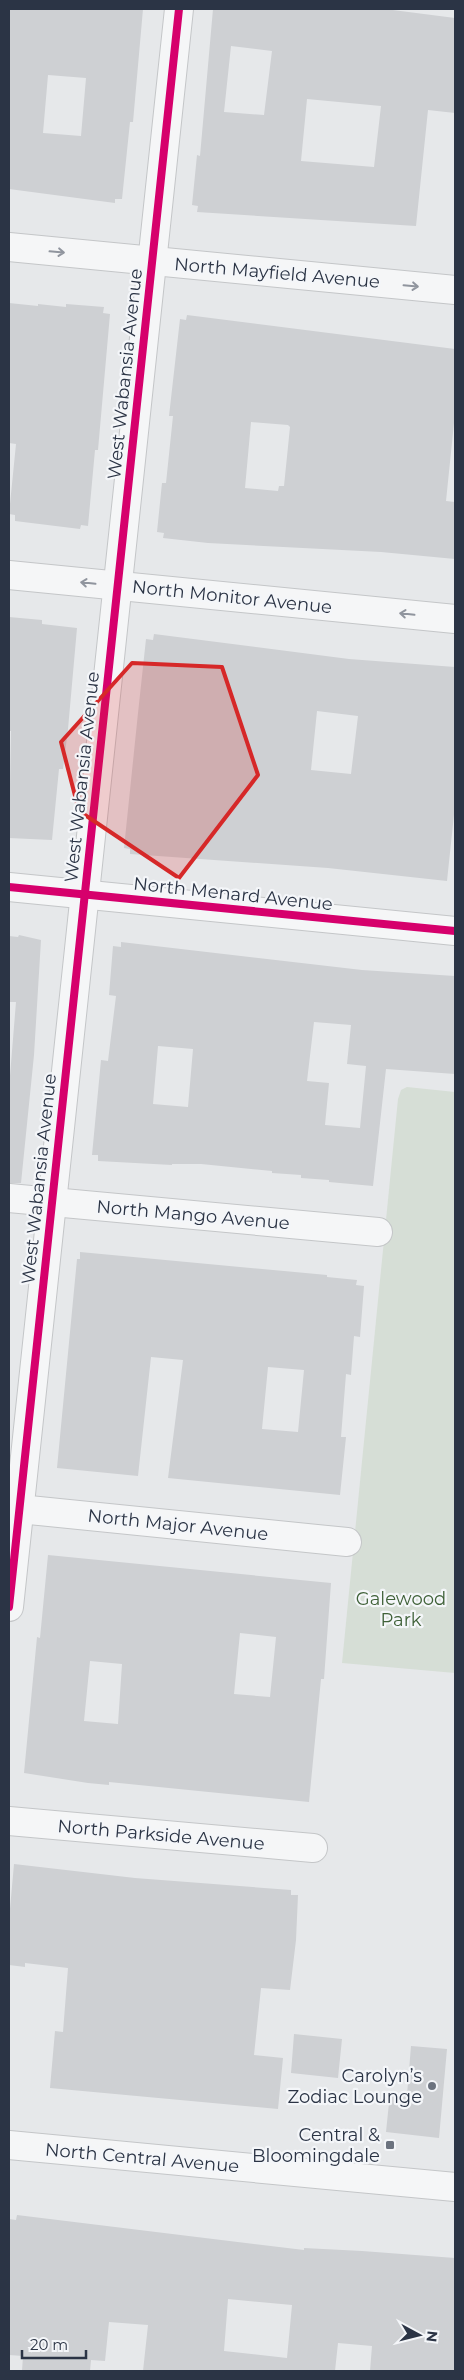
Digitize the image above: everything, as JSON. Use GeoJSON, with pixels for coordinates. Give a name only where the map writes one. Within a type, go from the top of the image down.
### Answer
{"type":"FeatureCollection","features":[{"type":"Feature","properties":{"kind":"street","name":"West Wabansia Avenue"},"geometry":{"type":"LineString","coordinates":[[9,1607],[14,1508],[52,1202],[178,9]]}},
{"type":"Feature","properties":{"kind":"street","name":"North Mayfield Avenue"},"geometry":{"type":"LineString","coordinates":[[9,247],[455,290]]}},
{"type":"Feature","properties":{"kind":"street","name":"North Monitor Avenue"},"geometry":{"type":"LineString","coordinates":[[9,575],[455,619]]}},
{"type":"Feature","properties":{"kind":"street","name":"North Menard Avenue"},"geometry":{"type":"LineString","coordinates":[[9,887],[455,931]]}},
{"type":"Feature","properties":{"kind":"street","name":"North Mango Avenue"},"geometry":{"type":"LineString","coordinates":[[9,1198],[378,1232]]}},
{"type":"Feature","properties":{"kind":"street","name":"North Major Avenue"},"geometry":{"type":"LineString","coordinates":[[14,1508],[347,1542]]}},
{"type":"Feature","properties":{"kind":"street","name":"North Parkside Avenue"},"geometry":{"type":"LineString","coordinates":[[9,1821],[313,1848]]}},
{"type":"Feature","properties":{"kind":"street","name":"North Central Avenue"},"geometry":{"type":"LineString","coordinates":[[9,2145],[455,2187]]}},
{"type":"Feature","properties":{"kind":"highlighted area"},"geometry":{"type":"Polygon","coordinates":[[[132,663],[222,667],[258,775],[179,878],[79,811],[61,742],[132,663]]]}},
{"type":"Feature","properties":{"kind":"green space","name":"Galewood Park"},"geometry":{"type":"Polygon","coordinates":[[[407,1087],[455,1092],[455,1673],[342,1663],[398,1099],[401,1090],[407,1087]]]}},
{"type":"Feature","properties":{"kind":"building"},"geometry":{"type":"Polygon","coordinates":[[[9,9],[143,9],[133,122],[130,122],[122,199],[115,199],[115,203],[9,189],[9,9]],[[48,75],[43,133],[81,136],[86,78],[48,75]]]}},
{"type":"Feature","properties":{"kind":"building"},"geometry":{"type":"Polygon","coordinates":[[[213,9],[385,9],[455,18],[455,113],[428,110],[416,226],[197,212],[198,206],[192,205],[197,155],[200,156],[213,9]],[[231,46],[224,112],[264,115],[272,51],[231,46]],[[307,99],[301,161],[374,167],[381,106],[307,99]]]}},
{"type":"Feature","properties":{"kind":"building"},"geometry":{"type":"Polygon","coordinates":[[[9,303],[38,306],[38,304],[66,307],[66,304],[104,307],[103,313],[110,314],[98,450],[95,450],[88,526],[81,525],[80,529],[15,521],[15,515],[9,514],[16,444],[9,443],[9,303]]]}},
{"type":"Feature","properties":{"kind":"building"},"geometry":{"type":"Polygon","coordinates":[[[187,315],[455,349],[454,423],[446,501],[455,502],[455,559],[381,552],[208,543],[163,538],[164,533],[157,532],[162,483],[166,483],[173,416],[169,416],[180,319],[186,320],[187,315]],[[251,422],[245,488],[278,491],[279,486],[284,486],[290,427],[288,425],[251,422]]]}},
{"type":"Feature","properties":{"kind":"building"},"geometry":{"type":"Polygon","coordinates":[[[9,617],[42,620],[42,624],[77,628],[68,729],[63,769],[59,769],[52,840],[9,838],[11,731],[9,731],[9,617]]]}},
{"type":"Feature","properties":{"kind":"building"},"geometry":{"type":"Polygon","coordinates":[[[154,634],[349,659],[455,667],[455,805],[447,881],[328,868],[130,854],[130,849],[124,848],[138,713],[146,639],[153,640],[154,634]],[[317,711],[311,770],[351,774],[358,716],[317,711]]]}},
{"type":"Feature","properties":{"kind":"building"},"geometry":{"type":"Polygon","coordinates":[[[19,935],[41,940],[34,1055],[21,1183],[9,1183],[9,1088],[16,1002],[9,1002],[9,936],[18,937],[19,935]]]}},
{"type":"Feature","properties":{"kind":"building"},"geometry":{"type":"Polygon","coordinates":[[[121,942],[362,970],[455,976],[455,1074],[386,1069],[373,1186],[301,1178],[301,1175],[272,1173],[272,1171],[201,1164],[172,1165],[98,1161],[98,1155],[92,1155],[101,1060],[108,1061],[116,996],[109,995],[113,946],[121,947],[121,942]],[[314,1022],[307,1081],[329,1083],[325,1125],[360,1128],[366,1066],[347,1064],[351,1025],[314,1022]],[[158,1046],[153,1104],[188,1107],[193,1049],[158,1046]]]}},
{"type":"Feature","properties":{"kind":"building"},"geometry":{"type":"Polygon","coordinates":[[[80,1252],[327,1275],[327,1277],[357,1280],[356,1285],[364,1286],[360,1337],[354,1336],[351,1375],[346,1374],[341,1437],[346,1437],[340,1495],[168,1478],[183,1360],[151,1357],[138,1476],[57,1468],[77,1259],[80,1259],[80,1252]],[[268,1367],[262,1429],[298,1432],[304,1370],[268,1367]]]}},
{"type":"Feature","properties":{"kind":"building"},"geometry":{"type":"Polygon","coordinates":[[[48,1555],[331,1583],[324,1679],[321,1679],[309,1802],[109,1782],[109,1785],[88,1783],[24,1773],[37,1637],[40,1638],[48,1555]],[[240,1633],[234,1694],[270,1697],[276,1637],[240,1633]],[[90,1661],[84,1721],[118,1724],[122,1664],[90,1661]]]}},
{"type":"Feature","properties":{"kind":"building"},"geometry":{"type":"Polygon","coordinates":[[[14,1864],[135,1878],[291,1890],[291,1895],[298,1895],[296,1940],[290,1990],[261,1988],[254,2055],[283,2058],[278,2109],[50,2088],[55,2031],[63,2032],[68,1968],[25,1963],[25,1967],[9,1965],[9,1920],[14,1864]]]}},
{"type":"Feature","properties":{"kind":"building"},"geometry":{"type":"Polygon","coordinates":[[[294,2034],[342,2039],[338,2078],[291,2073],[294,2034]]]}},
{"type":"Feature","properties":{"kind":"building","name":"Carolyn’s Zodiac Lounge"},"geometry":{"type":"Polygon","coordinates":[[[411,2046],[447,2049],[439,2138],[386,2132],[390,2093],[407,2095],[411,2046]]]}},
{"type":"Feature","properties":{"kind":"building"},"geometry":{"type":"Polygon","coordinates":[[[17,2215],[304,2250],[304,2248],[362,2251],[455,2258],[455,2371],[370,2371],[372,2346],[338,2343],[335,2371],[143,2371],[148,2325],[109,2322],[105,2361],[91,2360],[90,2371],[22,2371],[23,2356],[9,2355],[9,2219],[16,2220],[17,2215]],[[228,2299],[224,2351],[287,2358],[292,2305],[228,2299]]]}},
{"type":"Feature","properties":{"kind":"cycle path"},"geometry":{"type":"LineString","coordinates":[[9,1607],[179,9]]}},
{"type":"Feature","properties":{"kind":"cycle path"},"geometry":{"type":"LineString","coordinates":[[9,887],[455,931]]}},
{"type":"Feature","properties":{"kind":"place","name":"Carolyn’s Zodiac Lounge"},"geometry":{"type":"Point","coordinates":[432,2086]}},
{"type":"Feature","properties":{"kind":"place","name":"Central & Bloomingdale"},"geometry":{"type":"Point","coordinates":[390,2145]}}]}
